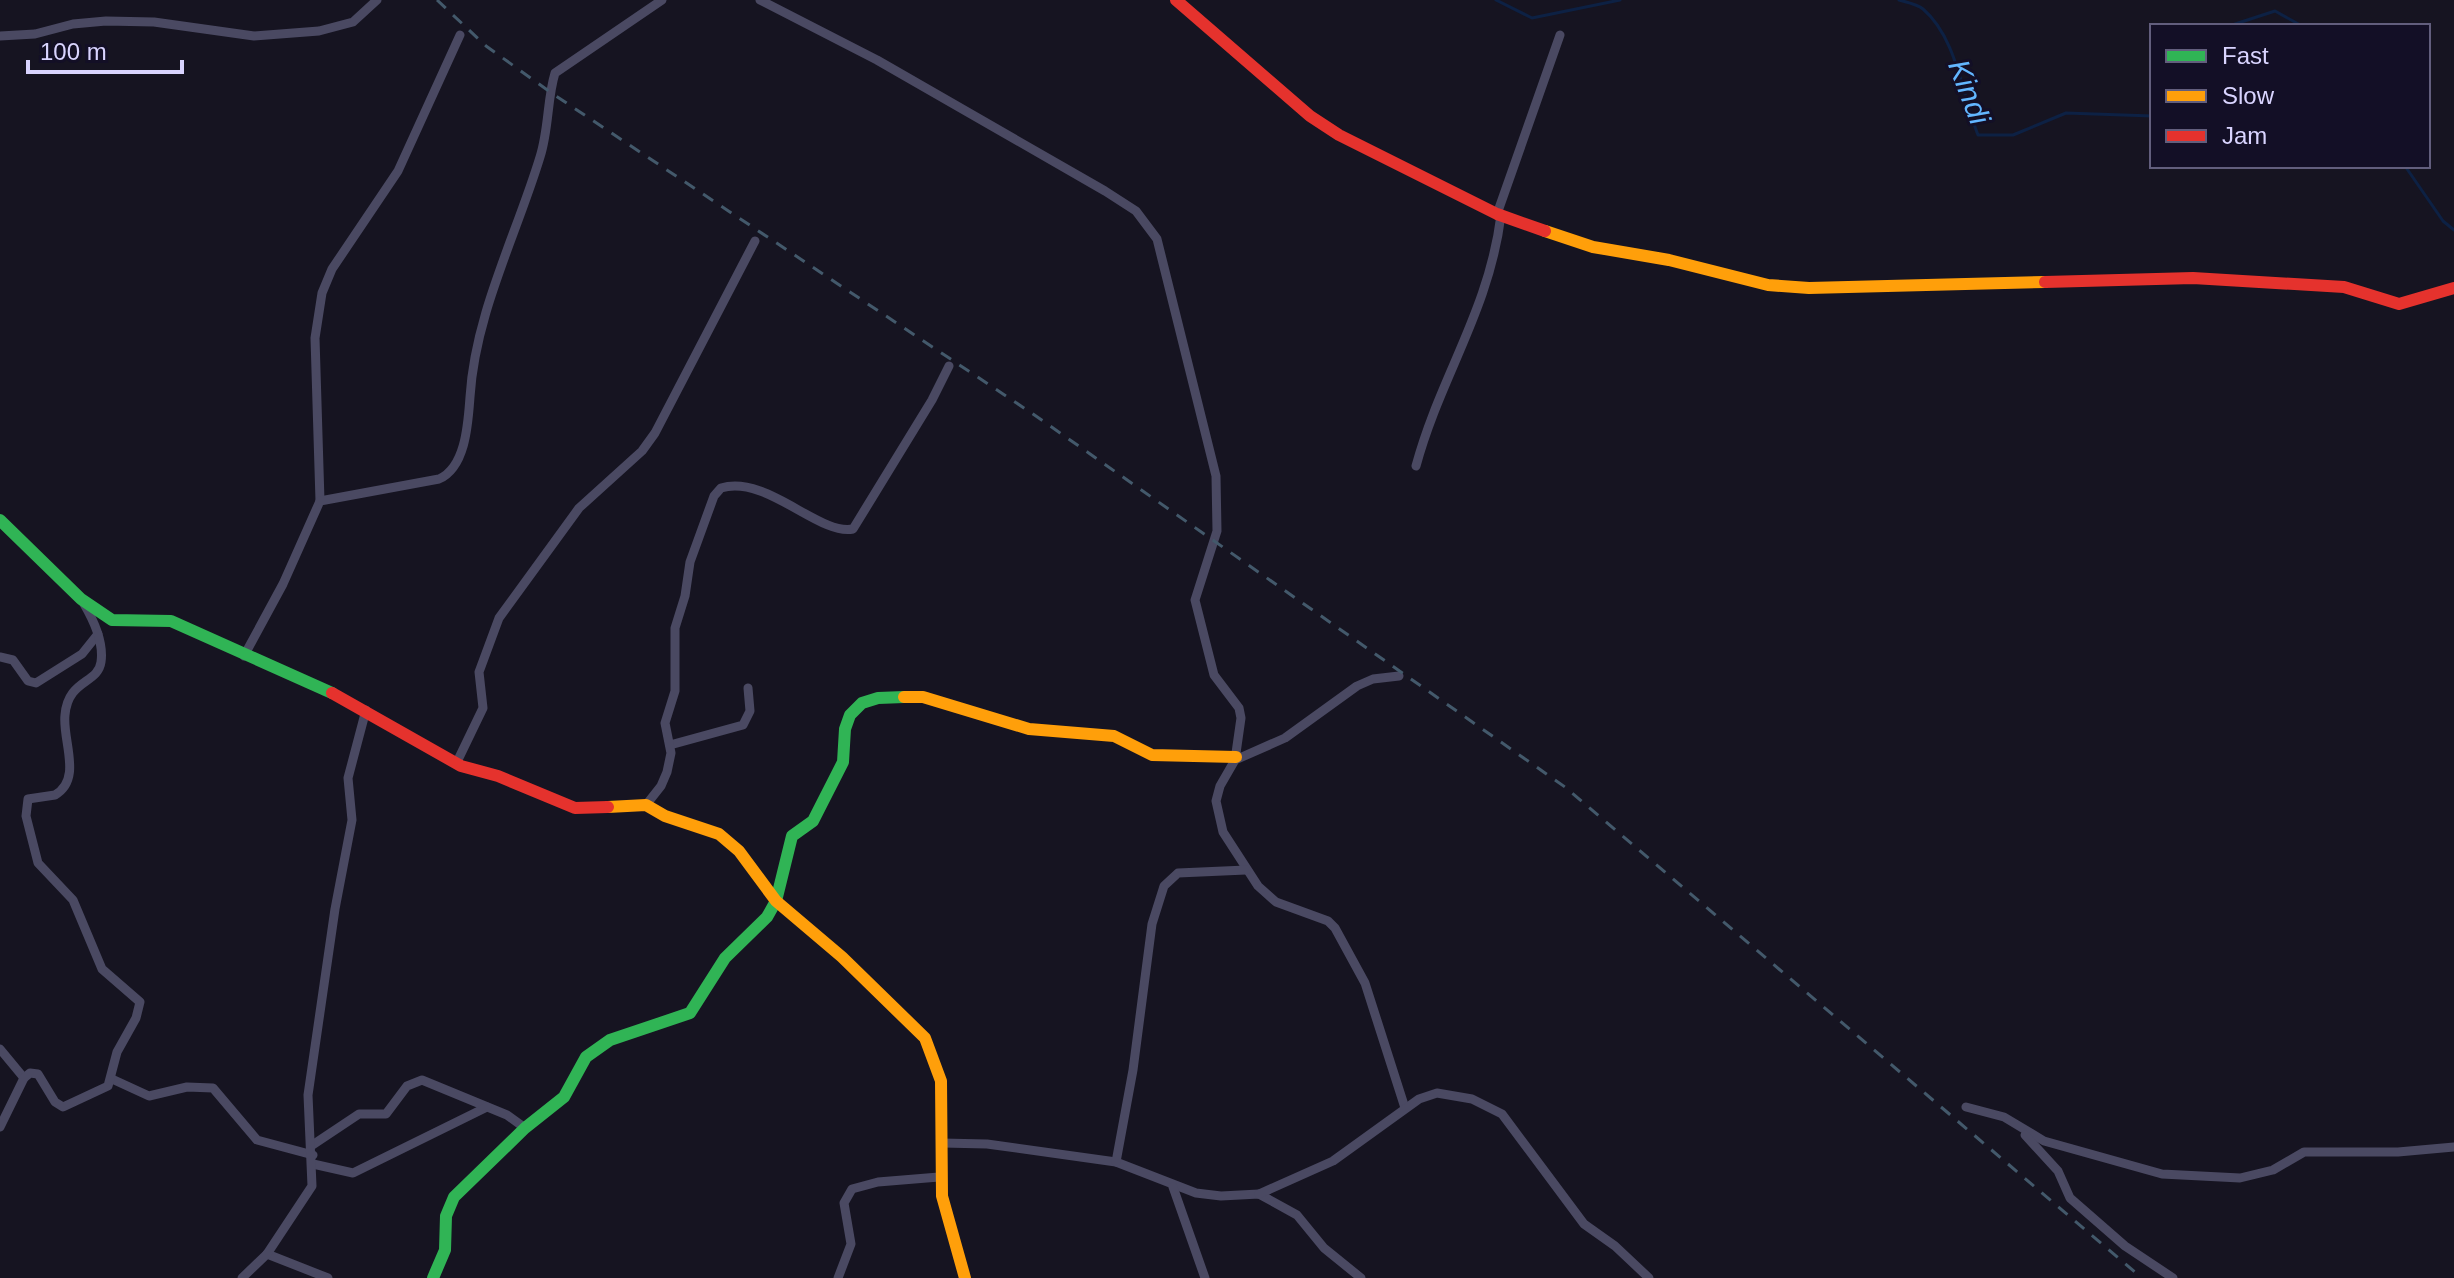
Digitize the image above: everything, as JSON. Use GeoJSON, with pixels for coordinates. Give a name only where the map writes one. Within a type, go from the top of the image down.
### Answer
{"type":"FeatureCollection","features":[{"type":"Feature","properties":{"kind":"street"},"geometry":{"type":"LineString","coordinates":[[0,36],[35,34],[73,24],[106,21],[154,22],[254,36],[319,31],[353,22],[377,0]]}},
{"type":"Feature","properties":{"kind":"street"},"geometry":{"type":"LineString","coordinates":[[320,501],[439,479],[450,470],[467,437],[473,365],[480,331],[548,134],[555,73],[662,0]]}},
{"type":"Feature","properties":{"kind":"street"},"geometry":{"type":"LineString","coordinates":[[760,0],[964,108],[1105,191],[1147,222],[1157,239],[1216,476],[1217,531],[1195,600],[1214,675],[1239,708],[1241,718],[1236,758],[1220,786],[1216,801],[1223,832],[1246,870],[1276,902],[1328,921],[1335,928],[1365,983],[1405,1108]]}},
{"type":"Feature","properties":{"kind":"street"},"geometry":{"type":"LineString","coordinates":[[1176,0],[1310,116],[1339,135],[1499,215],[1593,247],[1669,260],[1768,285],[1809,288],[2193,278],[2344,287],[2365,292],[2389,304],[2400,304],[2454,288]]}},
{"type":"Feature","properties":{"kind":"street"},"geometry":{"type":"LineString","coordinates":[[244,656],[283,584],[320,501],[315,338],[322,293],[332,269],[398,171],[460,35]]}},
{"type":"Feature","properties":{"kind":"street"},"geometry":{"type":"LineString","coordinates":[[1416,466],[1424,435],[1485,295],[1499,215],[1560,35]]}},
{"type":"Feature","properties":{"kind":"street"},"geometry":{"type":"LineString","coordinates":[[456,764],[483,708],[479,672],[499,618],[579,508],[642,451],[655,433],[755,241]]}},
{"type":"Feature","properties":{"kind":"street"},"geometry":{"type":"LineString","coordinates":[[646,805],[661,786],[670,745],[665,723],[675,691],[675,628],[685,596],[690,562],[714,496],[721,488],[742,486],[790,503],[838,529],[853,529],[932,400],[949,366]]}},
{"type":"Feature","properties":{"kind":"street"},"geometry":{"type":"LineString","coordinates":[[0,520],[81,597],[112,620],[143,618],[171,621],[366,710],[456,764],[498,776],[575,808],[646,805],[665,816],[719,834],[739,851],[776,901],[842,957],[925,1038],[941,1081],[939,1177],[948,1225],[965,1278]]}},
{"type":"Feature","properties":{"kind":"street"},"geometry":{"type":"LineString","coordinates":[[0,1127],[24,1078],[30,1073],[38,1074],[55,1102],[63,1107],[101,1092],[112,1079],[117,1052],[136,1018],[140,1002],[136,995],[102,969],[73,900],[38,863],[26,806],[33,795],[55,795],[67,783],[70,766],[64,719],[66,704],[71,691],[99,670],[98,634],[81,597]]}},
{"type":"Feature","properties":{"kind":"street"},"geometry":{"type":"LineString","coordinates":[[0,657],[13,660],[28,681],[36,683],[82,654],[98,634]]}},
{"type":"Feature","properties":{"kind":"street"},"geometry":{"type":"LineString","coordinates":[[433,1278],[445,1250],[448,1206],[525,1128],[553,1109],[564,1097],[579,1065],[610,1040],[690,1013],[725,958],[767,917],[776,901],[792,836],[813,821],[821,809],[843,762],[847,722],[862,703],[878,698],[923,697],[1029,729],[1114,736],[1152,755],[1236,758],[1285,738],[1357,686],[1373,679],[1399,676]]}},
{"type":"Feature","properties":{"kind":"street"},"geometry":{"type":"LineString","coordinates":[[670,745],[743,725],[750,711],[748,688]]}},
{"type":"Feature","properties":{"kind":"street"},"geometry":{"type":"LineString","coordinates":[[242,1278],[267,1254],[309,1196],[312,1155],[307,1117],[312,1059],[352,820],[349,768],[361,738],[366,710]]}},
{"type":"Feature","properties":{"kind":"street"},"geometry":{"type":"LineString","coordinates":[[1116,1162],[1133,1070],[1152,924],[1164,886],[1178,873],[1246,870]]}},
{"type":"Feature","properties":{"kind":"street"},"geometry":{"type":"LineString","coordinates":[[0,1049],[24,1078]]}},
{"type":"Feature","properties":{"kind":"street"},"geometry":{"type":"LineString","coordinates":[[112,1079],[149,1096],[187,1087],[213,1088],[257,1140],[312,1155],[353,1173],[487,1107]]}},
{"type":"Feature","properties":{"kind":"street"},"geometry":{"type":"LineString","coordinates":[[312,1155],[359,1114],[386,1114],[415,1081],[431,1082],[525,1128]]}},
{"type":"Feature","properties":{"kind":"street"},"geometry":{"type":"LineString","coordinates":[[942,1143],[987,1144],[1116,1162],[1173,1187],[1221,1196],[1259,1194],[1333,1161],[1405,1108],[1437,1093],[1492,1106],[1502,1114],[1584,1224],[1615,1246],[1649,1278]]}},
{"type":"Feature","properties":{"kind":"street"},"geometry":{"type":"LineString","coordinates":[[1966,1107],[2004,1117],[2055,1145],[2128,1167],[2183,1176],[2240,1178],[2260,1175],[2304,1152],[2398,1152],[2454,1147]]}},
{"type":"Feature","properties":{"kind":"street"},"geometry":{"type":"LineString","coordinates":[[2004,1117],[2058,1171],[2070,1198],[2125,1246],[2173,1278]]}},
{"type":"Feature","properties":{"kind":"street"},"geometry":{"type":"LineString","coordinates":[[838,1278],[851,1244],[844,1203],[852,1189],[878,1182],[939,1177]]}},
{"type":"Feature","properties":{"kind":"street"},"geometry":{"type":"LineString","coordinates":[[1173,1187],[1205,1278]]}},
{"type":"Feature","properties":{"kind":"street"},"geometry":{"type":"LineString","coordinates":[[1259,1194],[1297,1215],[1324,1248],[1361,1278]]}},
{"type":"Feature","properties":{"kind":"street"},"geometry":{"type":"LineString","coordinates":[[267,1254],[328,1278]]}},
{"type":"Feature","properties":{"kind":"waterway","name":"Kindi"},"geometry":{"type":"LineString","coordinates":[[1496,0],[1532,18],[1620,0]]}},
{"type":"Feature","properties":{"kind":"waterway","name":"Kindi"},"geometry":{"type":"LineString","coordinates":[[1899,0],[1923,9],[1944,35],[1978,135],[2013,135],[2066,113],[2150,116]]}},
{"type":"Feature","properties":{"kind":"waterway","name":"Kindi"},"geometry":{"type":"LineString","coordinates":[[2235,24],[2275,11],[2298,24]]}},
{"type":"Feature","properties":{"kind":"waterway","name":"Kindi"},"geometry":{"type":"LineString","coordinates":[[2406,168],[2443,221],[2454,230]]}},
{"type":"Feature","properties":{"kind":"railway"},"geometry":{"type":"LineString","coordinates":[[437,0],[486,46],[553,94],[1033,414],[1565,787],[2142,1278]]}},
{"type":"Feature","properties":{"kind":"traffic: fast"},"geometry":{"type":"LineString","coordinates":[[0,520],[81,599],[112,620],[171,621],[332,693]]}},
{"type":"Feature","properties":{"kind":"traffic: fast"},"geometry":{"type":"LineString","coordinates":[[433,1278],[445,1250],[446,1216],[454,1197],[525,1128],[564,1097],[586,1057],[610,1040],[690,1013],[725,958],[767,917],[776,901],[792,836],[813,821],[843,762],[845,729],[850,715],[862,703],[878,698],[904,697]]}},
{"type":"Feature","properties":{"kind":"traffic: slow"},"geometry":{"type":"LineString","coordinates":[[1545,231],[1593,247],[1669,260],[1768,285],[1809,288],[2045,282]]}},
{"type":"Feature","properties":{"kind":"traffic: slow"},"geometry":{"type":"LineString","coordinates":[[904,697],[923,697],[1029,729],[1114,736],[1152,755],[1236,757]]}},
{"type":"Feature","properties":{"kind":"traffic: slow"},"geometry":{"type":"LineString","coordinates":[[608,807],[646,805],[665,816],[719,834],[739,851],[776,901],[842,957],[925,1038],[941,1081],[942,1196],[965,1278]]}},
{"type":"Feature","properties":{"kind":"traffic: jam"},"geometry":{"type":"LineString","coordinates":[[1176,0],[1310,116],[1339,135],[1497,214],[1545,231]]}},
{"type":"Feature","properties":{"kind":"traffic: jam"},"geometry":{"type":"LineString","coordinates":[[2045,282],[2193,278],[2344,287],[2399,304],[2454,288]]}},
{"type":"Feature","properties":{"kind":"traffic: jam"},"geometry":{"type":"LineString","coordinates":[[332,693],[461,766],[498,776],[575,808],[608,807]]}}]}
